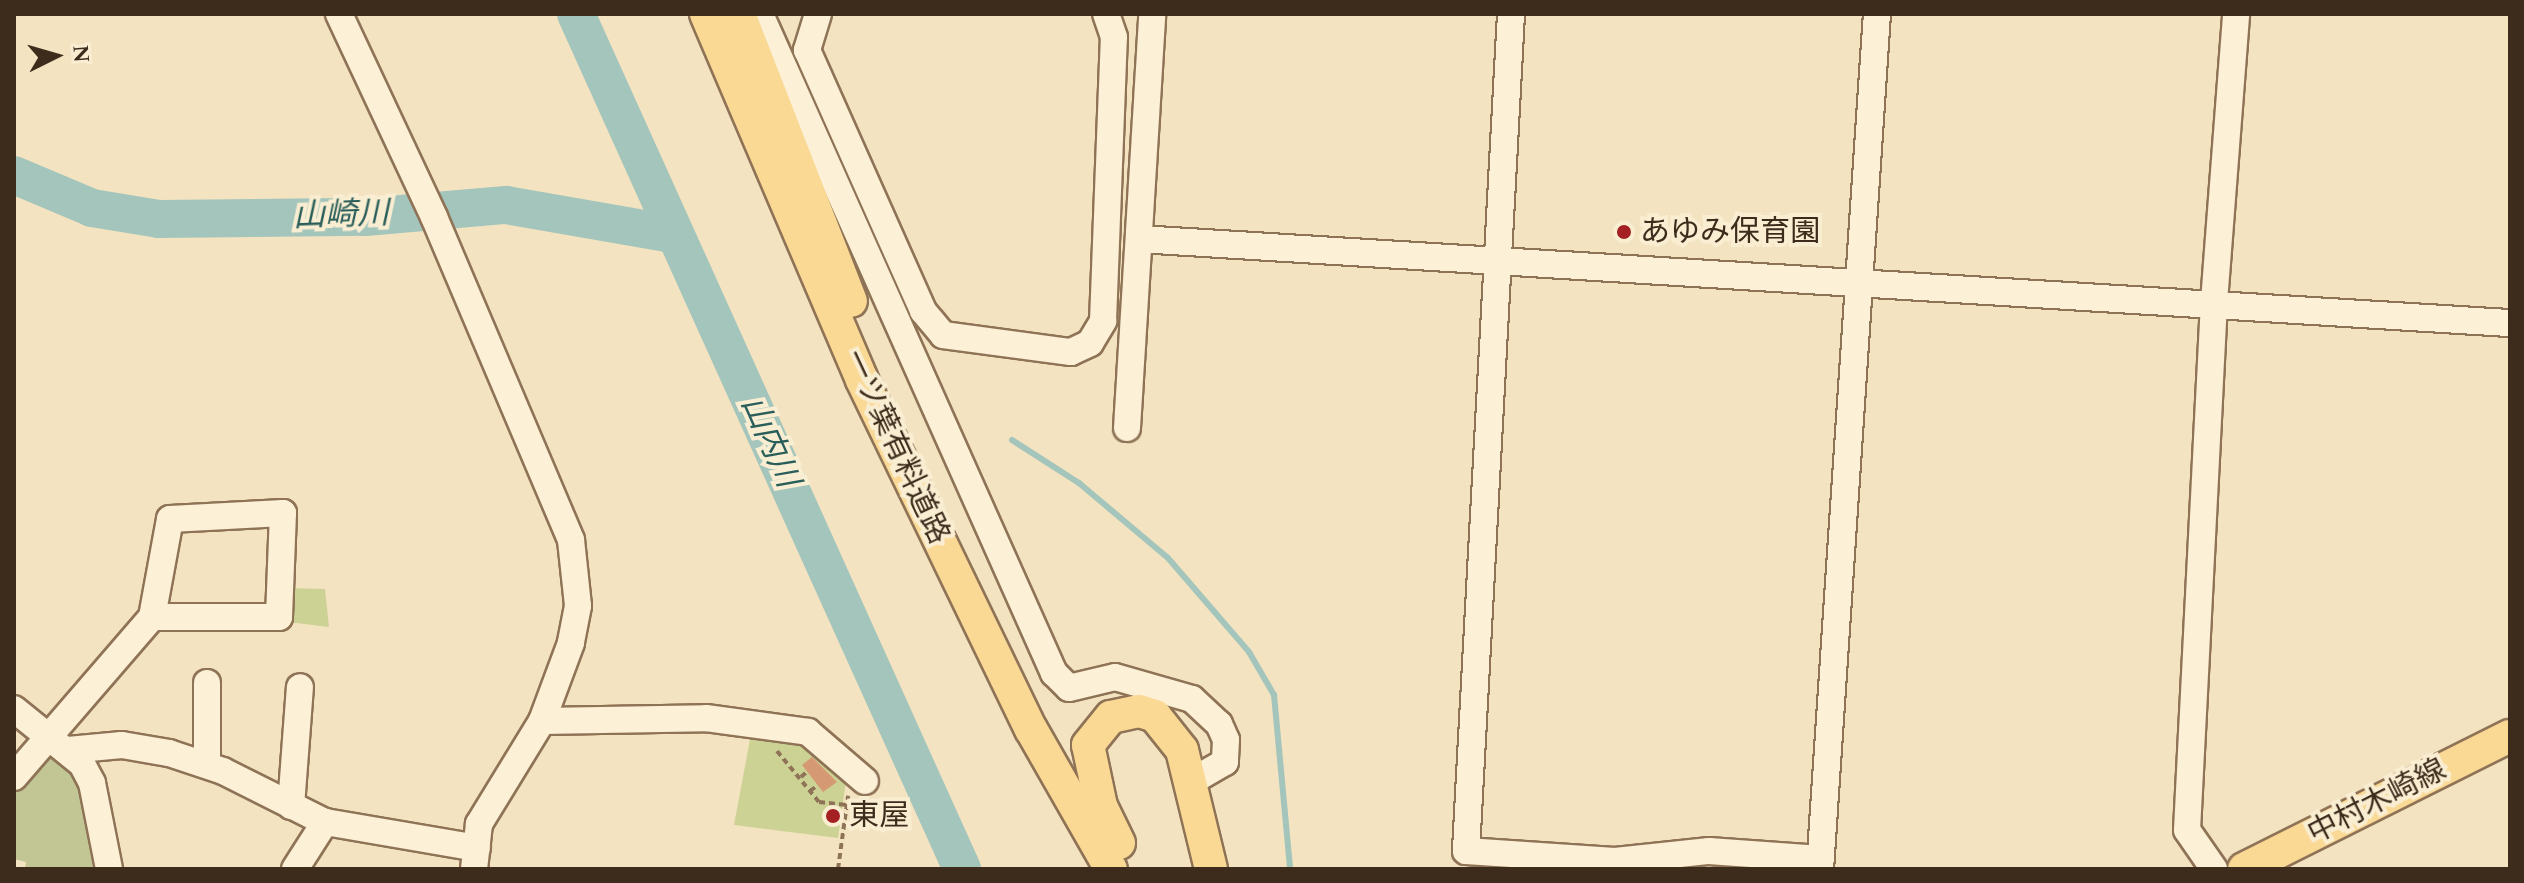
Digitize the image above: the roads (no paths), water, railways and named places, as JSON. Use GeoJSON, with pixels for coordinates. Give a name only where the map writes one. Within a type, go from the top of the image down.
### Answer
{"type":"FeatureCollection","features":[{"type":"Feature","properties":{"kind":"main road","name":"一ツ葉有料道路"},"geometry":{"type":"LineString","coordinates":[[706,14],[862,380],[1031,729],[1111,869]]}},
{"type":"Feature","properties":{"kind":"main road"},"geometry":{"type":"LineString","coordinates":[[739,14],[845,287],[938,502],[964,590]]}},
{"type":"Feature","properties":{"kind":"main road"},"geometry":{"type":"LineString","coordinates":[[1132,869],[1088,764],[1098,728],[1126,712],[1155,716],[1182,750],[1194,780],[1211,869]]}},
{"type":"Feature","properties":{"kind":"main road","name":"中村木崎線"},"geometry":{"type":"LineString","coordinates":[[2244,869],[2510,736]]}},
{"type":"Feature","properties":{"kind":"street"},"geometry":{"type":"LineString","coordinates":[[58,743],[122,745],[207,765],[325,822],[476,859],[479,824],[542,721],[578,606],[571,540],[434,217],[339,14]]}},
{"type":"Feature","properties":{"kind":"street"},"geometry":{"type":"LineString","coordinates":[[760,14],[1054,673],[1069,688],[1115,677],[1192,699],[1219,724],[1226,740],[1225,762],[1194,780]]}},
{"type":"Feature","properties":{"kind":"street"},"geometry":{"type":"LineString","coordinates":[[818,14],[807,50],[923,311],[943,335],[1071,352],[1090,343],[1103,321],[1114,37],[1106,14]]}},
{"type":"Feature","properties":{"kind":"street"},"geometry":{"type":"LineString","coordinates":[[1127,428],[1152,14]]}},
{"type":"Feature","properties":{"kind":"street"},"geometry":{"type":"LineString","coordinates":[[1511,14],[1495,263],[1466,851],[1615,861],[1709,851],[1820,864],[1856,279],[1877,14]]}},
{"type":"Feature","properties":{"kind":"street"},"geometry":{"type":"LineString","coordinates":[[2214,869],[2187,830],[2214,302],[2236,14]]}},
{"type":"Feature","properties":{"kind":"street"},"geometry":{"type":"LineString","coordinates":[[1107,209],[1141,212]]}},
{"type":"Feature","properties":{"kind":"street"},"geometry":{"type":"LineString","coordinates":[[1139,239],[1495,263],[1856,279],[2510,323]]}},
{"type":"Feature","properties":{"kind":"street"},"geometry":{"type":"LineString","coordinates":[[14,777],[58,743],[152,617],[170,519],[283,513],[279,617],[152,617]]}},
{"type":"Feature","properties":{"kind":"street"},"geometry":{"type":"LineString","coordinates":[[207,683],[207,765]]}},
{"type":"Feature","properties":{"kind":"street"},"geometry":{"type":"LineString","coordinates":[[291,806],[300,687]]}},
{"type":"Feature","properties":{"kind":"street"},"geometry":{"type":"LineString","coordinates":[[14,709],[58,743],[92,783],[109,869]]}},
{"type":"Feature","properties":{"kind":"street"},"geometry":{"type":"LineString","coordinates":[[542,721],[706,718],[818,737],[859,776]]}},
{"type":"Feature","properties":{"kind":"street"},"geometry":{"type":"LineString","coordinates":[[295,869],[325,822]]}},
{"type":"Feature","properties":{"kind":"waterway","name":"山内川"},"geometry":{"type":"LineString","coordinates":[[576,14],[962,869]]}},
{"type":"Feature","properties":{"kind":"waterway","name":"山崎川"},"geometry":{"type":"LineString","coordinates":[[14,175],[92,208],[159,219],[365,217],[506,205],[672,234]]}},
{"type":"Feature","properties":{"kind":"waterway"},"geometry":{"type":"LineString","coordinates":[[1012,440],[1079,483],[1168,558],[1249,652],[1274,695],[1290,869]]}},
{"type":"Feature","properties":{"kind":"place","name":"あゆみ保育園"},"geometry":{"type":"Point","coordinates":[1624,232]}},
{"type":"Feature","properties":{"kind":"place","name":"東屋"},"geometry":{"type":"Point","coordinates":[833,816]}}]}
